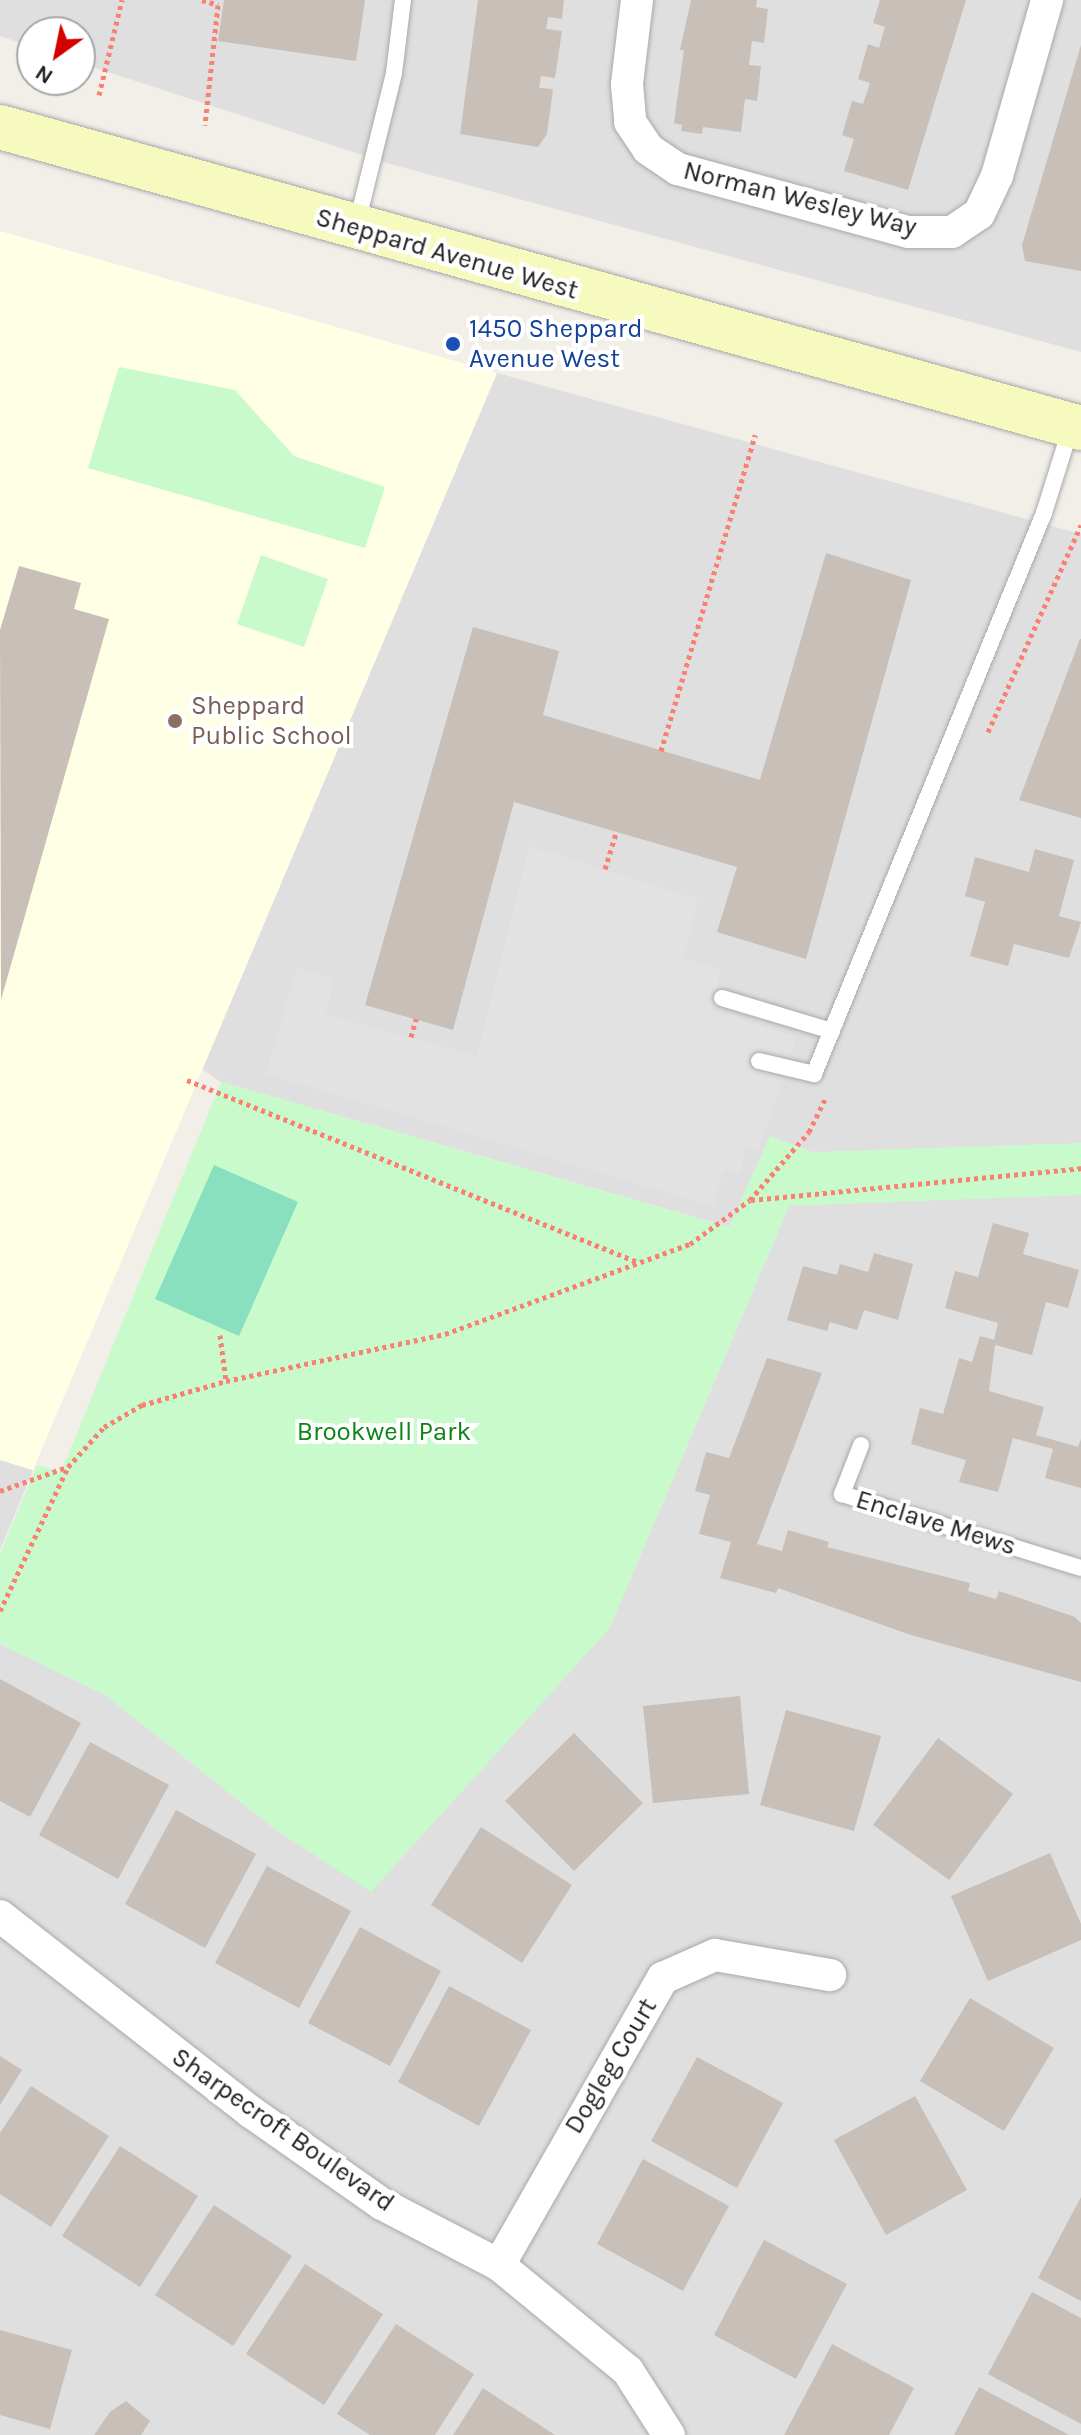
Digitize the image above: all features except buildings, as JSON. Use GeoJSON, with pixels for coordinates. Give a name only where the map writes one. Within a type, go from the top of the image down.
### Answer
{"type":"FeatureCollection","features":[{"type":"Feature","properties":{"kind":"main road","name":"Sheppard Avenue West"},"geometry":{"type":"LineString","coordinates":[[0,127],[1076,427]]}},
{"type":"Feature","properties":{"kind":"street","name":"Norman Wesley Way"},"geometry":{"type":"LineString","coordinates":[[637,0],[627,84],[630,122],[648,149],[678,169],[909,232],[952,232],[979,214],[997,176],[1047,0]]}},
{"type":"Feature","properties":{"kind":"street","name":"Sharpecroft Boulevard"},"geometry":{"type":"LineString","coordinates":[[0,1916],[251,2112],[382,2204],[499,2265],[628,2371],[669,2435]]}},
{"type":"Feature","properties":{"kind":"street","name":"Dogleg Court"},"geometry":{"type":"LineString","coordinates":[[499,2265],[663,1978],[715,1955],[830,1975]]}},
{"type":"Feature","properties":{"kind":"lane"},"geometry":{"type":"LineString","coordinates":[[355,228],[394,73],[403,0]]}},
{"type":"Feature","properties":{"kind":"lane"},"geometry":{"type":"LineString","coordinates":[[759,1061],[814,1074],[1044,513],[1076,427]]}},
{"type":"Feature","properties":{"kind":"lane"},"geometry":{"type":"LineString","coordinates":[[722,998],[832,1031]]}},
{"type":"Feature","properties":{"kind":"lane","name":"Enclave Mews"},"geometry":{"type":"LineString","coordinates":[[861,1445],[842,1494],[1081,1568]]}},
{"type":"Feature","properties":{"kind":"path"},"geometry":{"type":"LineString","coordinates":[[99,95],[122,0]]}},
{"type":"Feature","properties":{"kind":"path"},"geometry":{"type":"LineString","coordinates":[[202,0],[218,5],[205,125]]}},
{"type":"Feature","properties":{"kind":"path"},"geometry":{"type":"LineString","coordinates":[[661,751],[755,435]]}},
{"type":"Feature","properties":{"kind":"path"},"geometry":{"type":"LineString","coordinates":[[985,740],[1081,525]]}},
{"type":"Feature","properties":{"kind":"path"},"geometry":{"type":"LineString","coordinates":[[605,869],[616,832]]}},
{"type":"Feature","properties":{"kind":"path"},"geometry":{"type":"LineString","coordinates":[[411,1037],[416,1019]]}},
{"type":"Feature","properties":{"kind":"path"},"geometry":{"type":"LineString","coordinates":[[187,1080],[638,1262]]}},
{"type":"Feature","properties":{"kind":"path"},"geometry":{"type":"LineString","coordinates":[[0,1611],[68,1467],[88,1441],[134,1409],[226,1381],[445,1334],[690,1244],[750,1200],[809,1132],[831,1084]]}},
{"type":"Feature","properties":{"kind":"path"},"geometry":{"type":"LineString","coordinates":[[750,1200],[1081,1168]]}},
{"type":"Feature","properties":{"kind":"path"},"geometry":{"type":"LineString","coordinates":[[220,1335],[226,1381]]}},
{"type":"Feature","properties":{"kind":"path"},"geometry":{"type":"LineString","coordinates":[[0,1491],[68,1467]]}},
{"type":"Feature","properties":{"kind":"shaded area"},"geometry":{"type":"Polygon","coordinates":[[[0,0],[1081,0],[1081,352],[387,163],[96,68],[96,16],[16,16],[16,42],[0,36],[0,0]]]}},
{"type":"Feature","properties":{"kind":"shaded area","name":"Sheppard Public School"},"geometry":{"type":"Polygon","coordinates":[[[0,231],[497,373],[33,1470],[0,1460],[0,231]]]}},
{"type":"Feature","properties":{"kind":"shaded area"},"geometry":{"type":"Polygon","coordinates":[[[497,373],[1081,534],[1081,2435],[0,2435],[0,1644],[105,1695],[279,1832],[609,1629],[812,1152],[770,1136],[730,1227],[221,1082],[202,1069],[497,373]]]}},
{"type":"Feature","properties":{"kind":"shaded area"},"geometry":{"type":"Polygon","coordinates":[[[529,846],[698,899],[683,957],[720,970],[711,1010],[796,1037],[759,1151],[745,1147],[740,1173],[724,1170],[713,1206],[266,1074],[297,968],[334,979],[325,1014],[477,1056],[529,846]]]}},
{"type":"Feature","properties":{"kind":"shaded area"},"geometry":{"type":"Polygon","coordinates":[[[0,1460],[33,1470],[0,1550],[0,1460]]]}},
{"type":"Feature","properties":{"kind":"green space"},"geometry":{"type":"Polygon","coordinates":[[[119,367],[235,390],[294,456],[385,487],[365,548],[88,468],[119,367]]]}},
{"type":"Feature","properties":{"kind":"green space"},"geometry":{"type":"Polygon","coordinates":[[[261,555],[328,579],[304,647],[237,624],[261,555]]]}},
{"type":"Feature","properties":{"kind":"green space","name":"Brookwell Park"},"geometry":{"type":"Polygon","coordinates":[[[221,1082],[729,1227],[770,1136],[812,1152],[1081,1143],[1081,1195],[789,1206],[609,1629],[371,1892],[279,1832],[105,1695],[0,1644],[0,1554],[37,1465],[61,1472],[221,1082]]]}},
{"type":"Feature","properties":{"kind":"green space"},"geometry":{"type":"Polygon","coordinates":[[[214,1165],[298,1202],[239,1336],[155,1299],[214,1165]]]}},
{"type":"Feature","properties":{"kind":"place","name":"1450 Sheppard Avenue West"},"geometry":{"type":"Point","coordinates":[453,344]}},
{"type":"Feature","properties":{"kind":"place","name":"Sheppard Public School"},"geometry":{"type":"Point","coordinates":[175,721]}}]}
